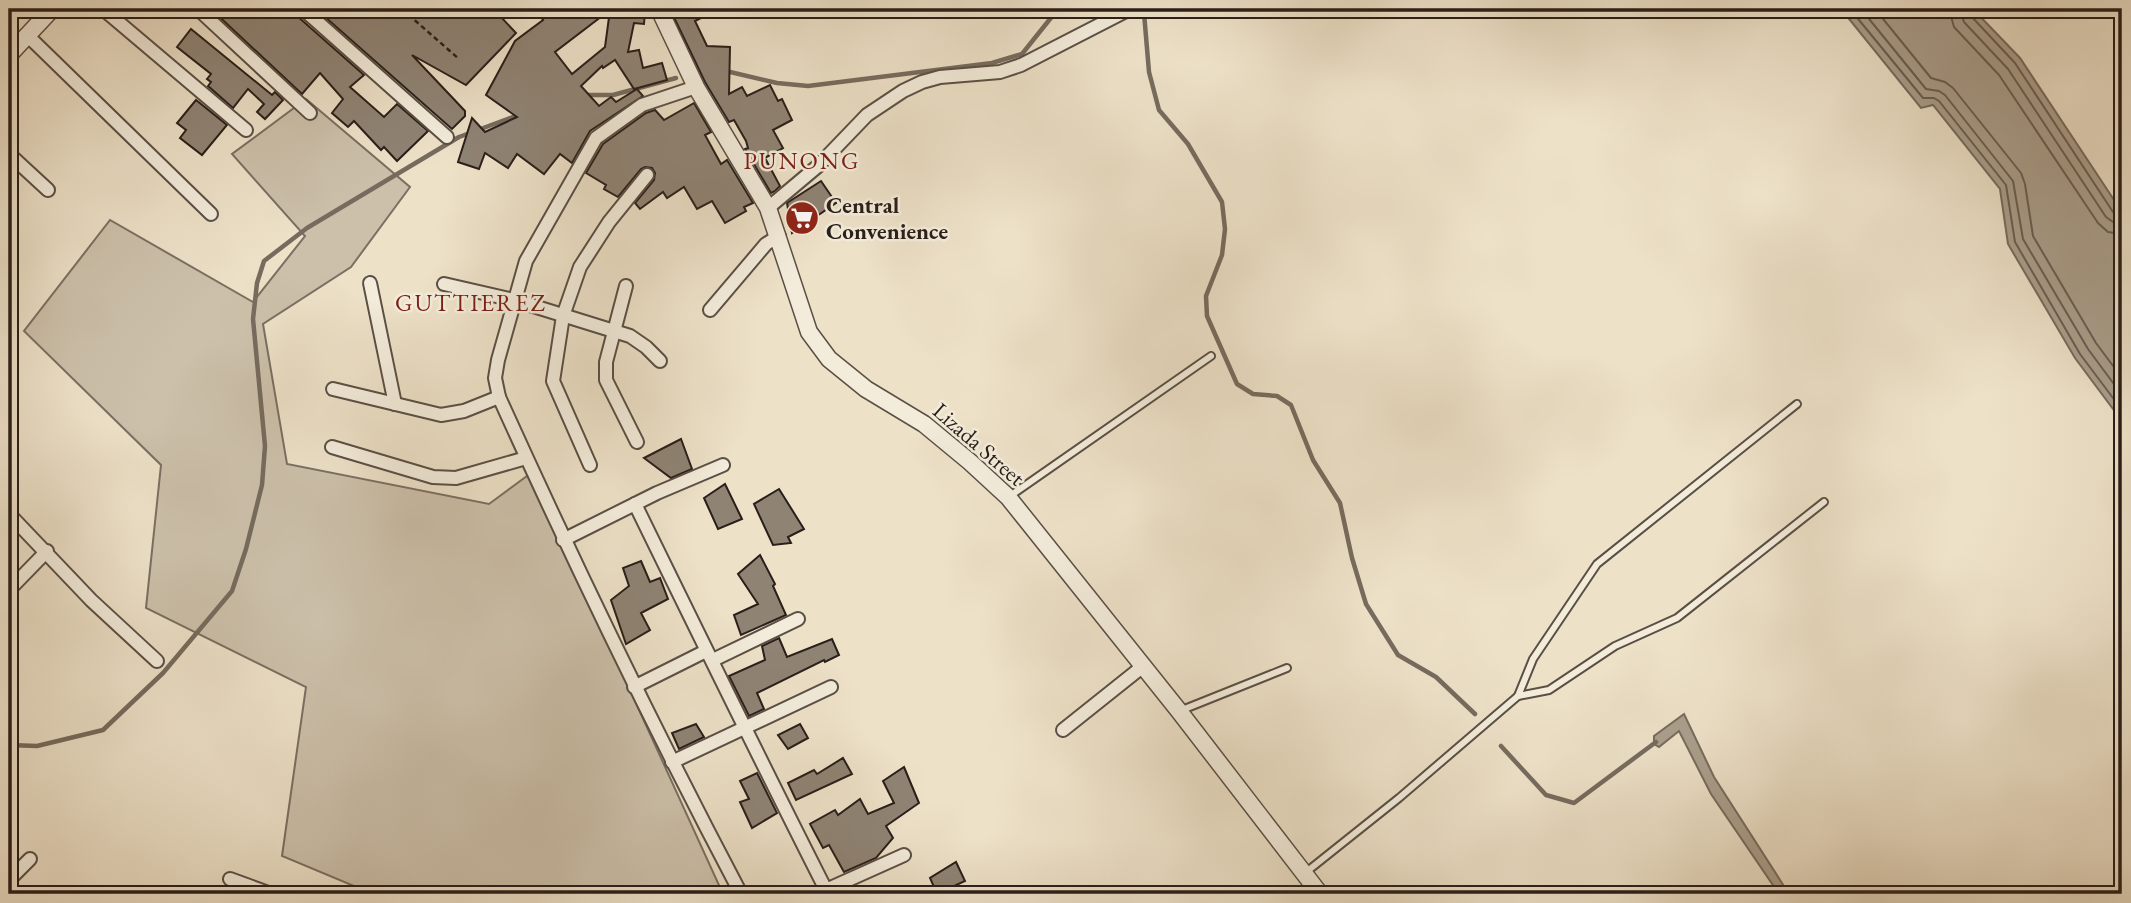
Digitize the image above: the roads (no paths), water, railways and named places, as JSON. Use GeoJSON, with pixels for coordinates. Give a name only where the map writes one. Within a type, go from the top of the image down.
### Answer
{"type":"FeatureCollection","features":[{"type":"Feature","properties":{"kind":"street"},"geometry":{"type":"LineString","coordinates":[[9,55],[52,9]]}},
{"type":"Feature","properties":{"kind":"street"},"geometry":{"type":"LineString","coordinates":[[103,9],[247,130]]}},
{"type":"Feature","properties":{"kind":"street"},"geometry":{"type":"LineString","coordinates":[[198,9],[310,113]]}},
{"type":"Feature","properties":{"kind":"street"},"geometry":{"type":"LineString","coordinates":[[303,9],[447,137]]}},
{"type":"Feature","properties":{"kind":"street","name":"Lizada Street"},"geometry":{"type":"LineString","coordinates":[[659,9],[696,87],[768,208],[809,332],[829,359],[866,388],[924,424],[1008,497],[1180,711],[1320,894]]}},
{"type":"Feature","properties":{"kind":"street"},"geometry":{"type":"LineString","coordinates":[[768,208],[818,166],[867,115],[903,91],[940,77],[1000,72],[1021,65],[1130,9]]}},
{"type":"Feature","properties":{"kind":"street"},"geometry":{"type":"LineString","coordinates":[[27,35],[211,214]]}},
{"type":"Feature","properties":{"kind":"street"},"geometry":{"type":"LineString","coordinates":[[696,87],[642,105],[596,138],[526,261],[495,377],[499,397],[563,540],[634,687],[741,894]]}},
{"type":"Feature","properties":{"kind":"street"},"geometry":{"type":"LineString","coordinates":[[9,154],[48,190]]}},
{"type":"Feature","properties":{"kind":"street"},"geometry":{"type":"LineString","coordinates":[[590,465],[553,381],[563,316],[580,267],[632,190],[647,175]]}},
{"type":"Feature","properties":{"kind":"street"},"geometry":{"type":"LineString","coordinates":[[710,310],[766,244],[779,236]]}},
{"type":"Feature","properties":{"kind":"street"},"geometry":{"type":"LineString","coordinates":[[370,283],[395,404]]}},
{"type":"Feature","properties":{"kind":"street"},"geometry":{"type":"LineString","coordinates":[[444,284],[514,300],[630,336],[660,361]]}},
{"type":"Feature","properties":{"kind":"street"},"geometry":{"type":"LineString","coordinates":[[626,286],[606,362],[606,380],[637,442]]}},
{"type":"Feature","properties":{"kind":"street"},"geometry":{"type":"LineString","coordinates":[[332,389],[441,415],[464,411],[499,397]]}},
{"type":"Feature","properties":{"kind":"street"},"geometry":{"type":"LineString","coordinates":[[332,447],[433,477],[456,478],[526,457]]}},
{"type":"Feature","properties":{"kind":"street"},"geometry":{"type":"LineString","coordinates":[[563,540],[723,465]]}},
{"type":"Feature","properties":{"kind":"street"},"geometry":{"type":"LineString","coordinates":[[635,504],[821,892],[904,855]]}},
{"type":"Feature","properties":{"kind":"street"},"geometry":{"type":"LineString","coordinates":[[9,514],[91,600],[157,661]]}},
{"type":"Feature","properties":{"kind":"street"},"geometry":{"type":"LineString","coordinates":[[9,590],[47,551]]}},
{"type":"Feature","properties":{"kind":"street"},"geometry":{"type":"LineString","coordinates":[[634,687],[798,619]]}},
{"type":"Feature","properties":{"kind":"street"},"geometry":{"type":"LineString","coordinates":[[1063,730],[1142,667]]}},
{"type":"Feature","properties":{"kind":"street"},"geometry":{"type":"LineString","coordinates":[[672,762],[831,687]]}},
{"type":"Feature","properties":{"kind":"street"},"geometry":{"type":"LineString","coordinates":[[9,880],[30,859]]}},
{"type":"Feature","properties":{"kind":"street"},"geometry":{"type":"LineString","coordinates":[[230,879],[271,894]]}},
{"type":"Feature","properties":{"kind":"lane"},"geometry":{"type":"LineString","coordinates":[[1008,497],[1211,356]]}},
{"type":"Feature","properties":{"kind":"lane"},"geometry":{"type":"LineString","coordinates":[[1304,874],[1399,798],[1518,696],[1533,659],[1597,564],[1797,404]]}},
{"type":"Feature","properties":{"kind":"lane"},"geometry":{"type":"LineString","coordinates":[[1518,696],[1549,690],[1615,646],[1677,618],[1824,502]]}},
{"type":"Feature","properties":{"kind":"lane"},"geometry":{"type":"LineString","coordinates":[[1180,711],[1287,668]]}},
{"type":"Feature","properties":{"kind":"water"},"geometry":{"type":"Polygon","coordinates":[[[1841,9],[1973,9],[2020,58],[2122,212],[2122,421],[2075,358],[2008,244],[2000,189],[1933,105],[1921,108],[1841,9]]]}},
{"type":"Feature","properties":{"kind":"water"},"geometry":{"type":"Polygon","coordinates":[[[1684,714],[1714,777],[1789,894],[1779,894],[1711,794],[1679,731],[1659,747],[1654,744],[1654,736],[1684,714]]]}},
{"type":"Feature","properties":{"kind":"waterway"},"geometry":{"type":"LineString","coordinates":[[726,71],[777,83],[808,86],[992,63],[1022,54],[1058,9]]}},
{"type":"Feature","properties":{"kind":"waterway"},"geometry":{"type":"LineString","coordinates":[[1144,13],[1149,72],[1159,110],[1188,144],[1222,202],[1225,229],[1222,255],[1206,296],[1207,316],[1237,384],[1253,394],[1277,396],[1291,405],[1313,460],[1340,503],[1366,604],[1398,655],[1436,677],[1475,714]]}},
{"type":"Feature","properties":{"kind":"waterway"},"geometry":{"type":"LineString","coordinates":[[586,95],[613,95],[676,78]]}},
{"type":"Feature","properties":{"kind":"waterway"},"geometry":{"type":"LineString","coordinates":[[9,745],[37,746],[103,730],[163,673],[232,591],[262,485],[265,446],[253,319],[257,283],[264,261],[307,228],[459,137],[521,114]]}},
{"type":"Feature","properties":{"kind":"waterway"},"geometry":{"type":"LineString","coordinates":[[1501,746],[1546,795],[1574,803],[1656,742]]}},
{"type":"Feature","properties":{"kind":"place","name":"Central Convenience"},"geometry":{"type":"Point","coordinates":[802,218]}},
{"type":"Feature","properties":{"kind":"district","name":"PUNONG"},"geometry":{"type":"Point","coordinates":[802,161]}},
{"type":"Feature","properties":{"kind":"district","name":"GUTTIEREZ"},"geometry":{"type":"Point","coordinates":[471,303]}}]}
